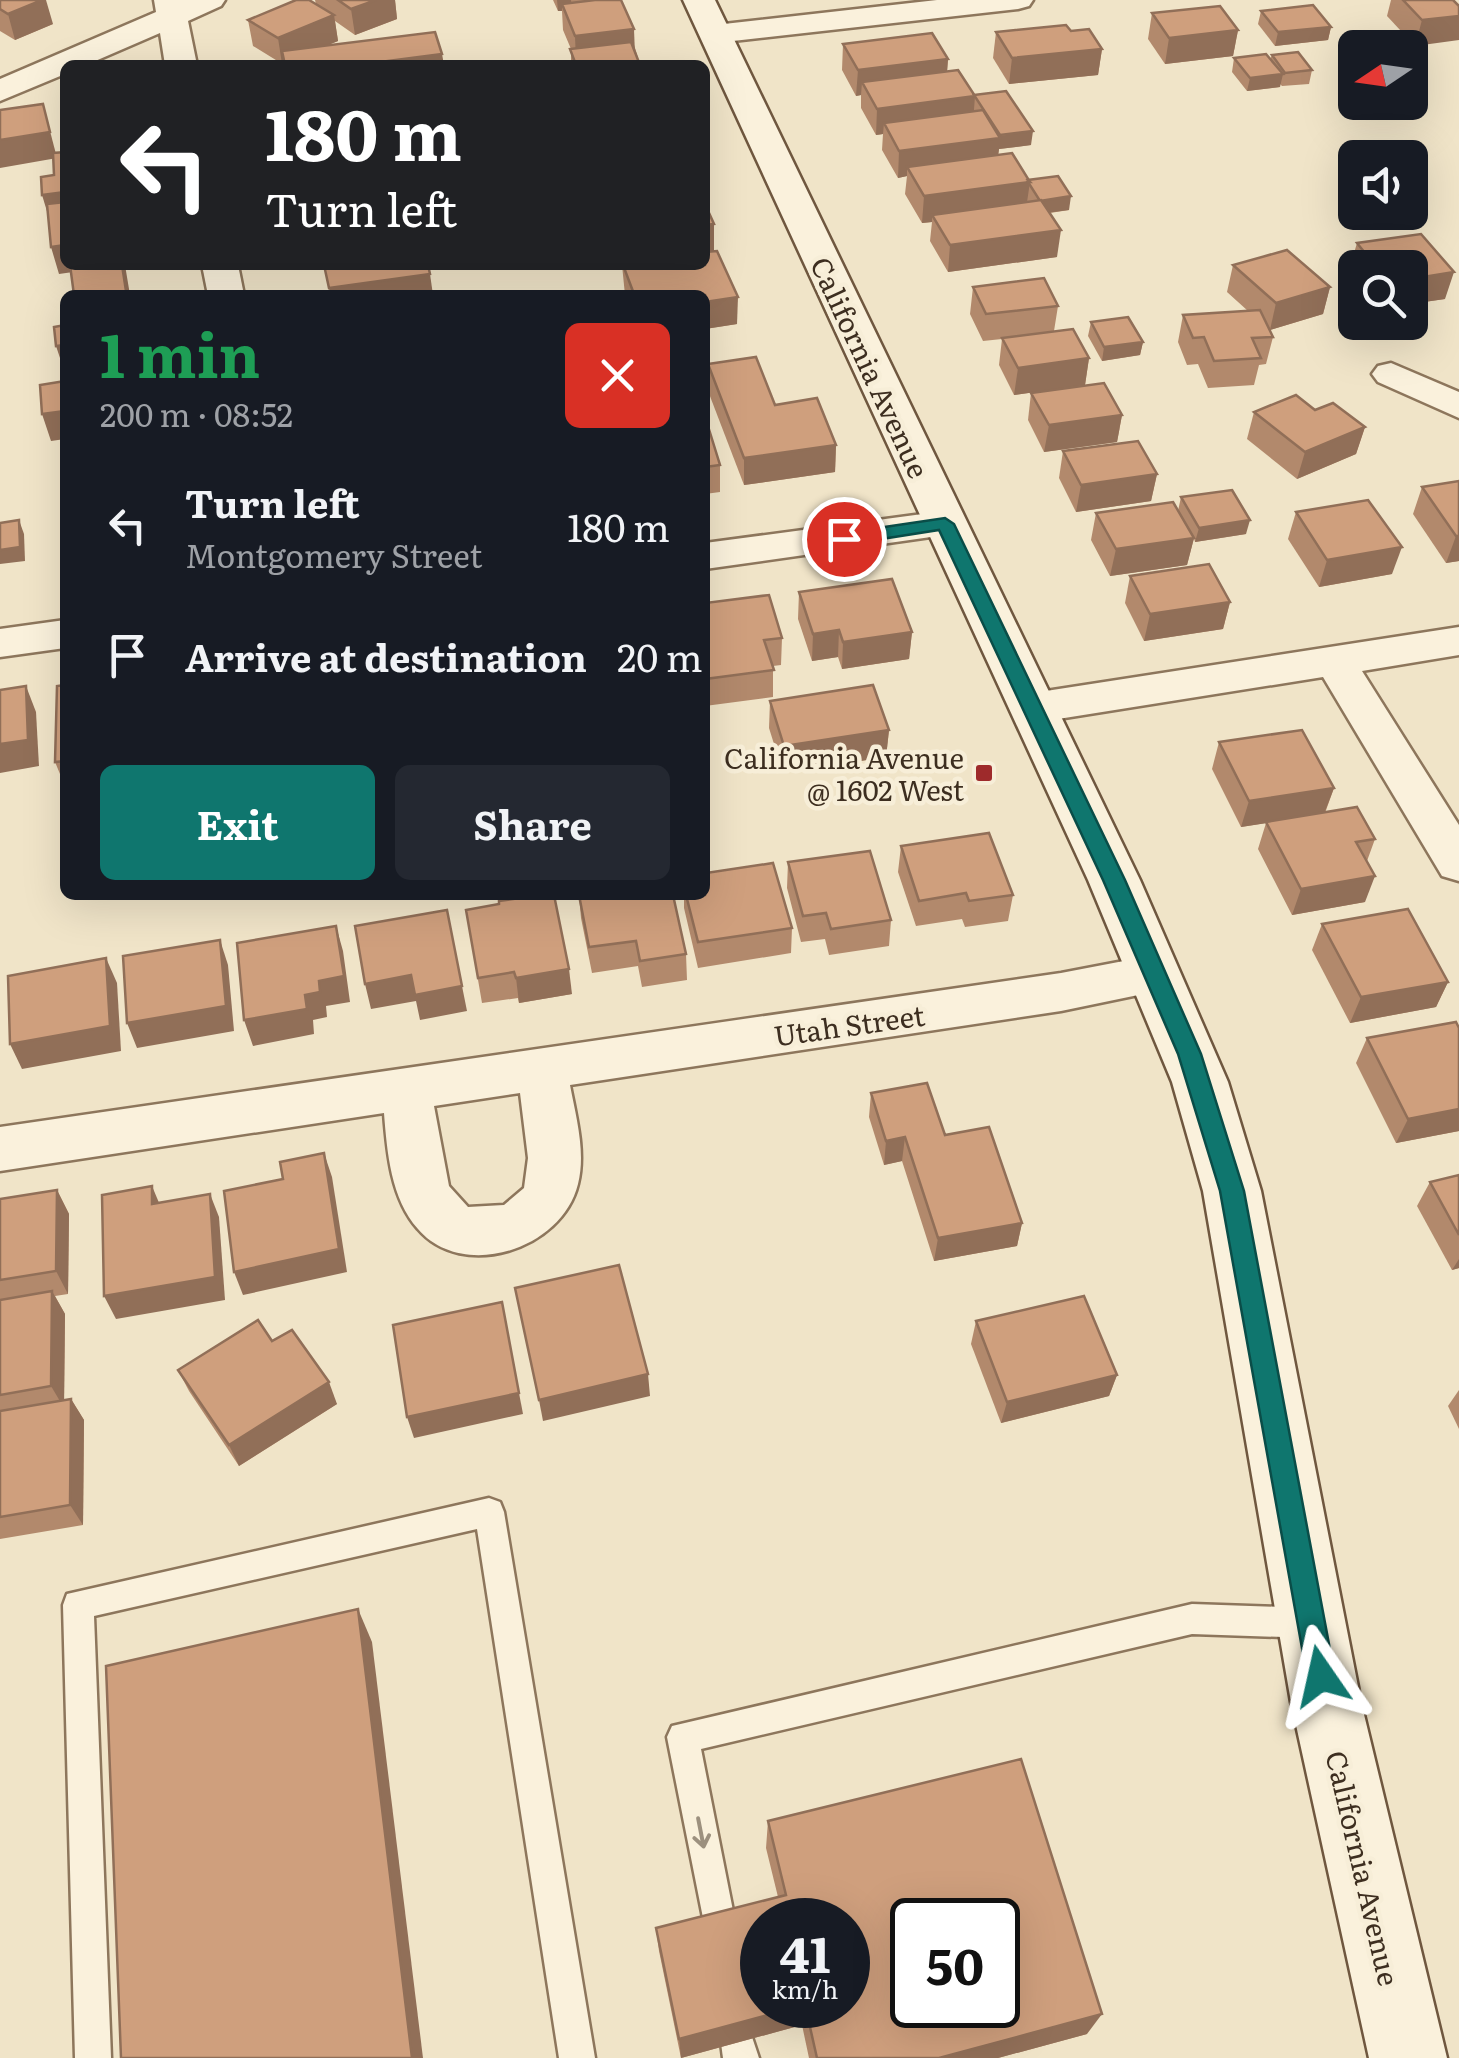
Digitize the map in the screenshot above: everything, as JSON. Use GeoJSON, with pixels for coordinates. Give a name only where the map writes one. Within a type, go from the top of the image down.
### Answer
{"type":"FeatureCollection","features":[{"type":"Feature","properties":{"kind":"main road","name":"California Avenue"},"geometry":{"type":"LineString","coordinates":[[707,17],[1033,708],[1200,1082],[1232,1191],[1311,1624],[1408,2058]]}},
{"type":"Feature","properties":{"kind":"street"},"geometry":{"type":"LineString","coordinates":[[65,60],[171,9],[210,0]]}},
{"type":"Feature","properties":{"kind":"street"},"geometry":{"type":"LineString","coordinates":[[707,17],[1018,0]]}},
{"type":"Feature","properties":{"kind":"street"},"geometry":{"type":"LineString","coordinates":[[171,9],[179,60]]}},
{"type":"Feature","properties":{"kind":"street"},"geometry":{"type":"LineString","coordinates":[[0,91],[60,62]]}},
{"type":"Feature","properties":{"kind":"street"},"geometry":{"type":"LineString","coordinates":[[1391,374],[1459,407]]}},
{"type":"Feature","properties":{"kind":"street"},"geometry":{"type":"LineString","coordinates":[[710,555],[945,524]]}},
{"type":"Feature","properties":{"kind":"street"},"geometry":{"type":"LineString","coordinates":[[0,642],[60,635]]}},
{"type":"Feature","properties":{"kind":"street"},"geometry":{"type":"LineString","coordinates":[[1033,708],[1459,642]]}},
{"type":"Feature","properties":{"kind":"street"},"geometry":{"type":"LineString","coordinates":[[1335,662],[1459,864]]}},
{"type":"Feature","properties":{"kind":"street","name":"Utah Street"},"geometry":{"type":"LineString","coordinates":[[0,1149],[1061,992],[1155,974]]}},
{"type":"Feature","properties":{"kind":"street"},"geometry":{"type":"LineString","coordinates":[[406,1088],[415,1158],[426,1196],[437,1218],[456,1229],[478,1233],[524,1222],[542,1207],[552,1184],[553,1157],[542,1070]]}},
{"type":"Feature","properties":{"kind":"lane"},"geometry":{"type":"LineString","coordinates":[[94,2058],[78,1605],[489,1512],[577,2058]]}},
{"type":"Feature","properties":{"kind":"lane"},"geometry":{"type":"LineString","coordinates":[[721,1936],[684,1737],[1192,1619],[1311,1624]]}},
{"type":"Feature","properties":{"kind":"building"},"geometry":{"type":"Polygon","coordinates":[[[0,0],[42,0],[8,14],[0,9],[0,0]]]}},
{"type":"Feature","properties":{"kind":"building"},"geometry":{"type":"Polygon","coordinates":[[[296,0],[309,0],[334,15],[278,38],[248,20],[296,0]]]}},
{"type":"Feature","properties":{"kind":"building"},"geometry":{"type":"Polygon","coordinates":[[[338,0],[376,0],[351,9],[338,0]]]}},
{"type":"Feature","properties":{"kind":"building"},"geometry":{"type":"Polygon","coordinates":[[[621,0],[634,29],[575,36],[562,4],[621,0]]]}},
{"type":"Feature","properties":{"kind":"building"},"geometry":{"type":"Polygon","coordinates":[[[1403,0],[1453,0],[1459,6],[1459,16],[1422,20],[1403,0]]]}},
{"type":"Feature","properties":{"kind":"building"},"geometry":{"type":"Polygon","coordinates":[[[1313,5],[1331,27],[1278,32],[1261,11],[1313,5]]]}},
{"type":"Feature","properties":{"kind":"building"},"geometry":{"type":"Polygon","coordinates":[[[1220,6],[1238,30],[1169,38],[1152,13],[1220,6]]]}},
{"type":"Feature","properties":{"kind":"building"},"geometry":{"type":"Polygon","coordinates":[[[1066,25],[1071,31],[1089,29],[1102,49],[1012,58],[996,32],[1066,25]]]}},
{"type":"Feature","properties":{"kind":"building"},"geometry":{"type":"Polygon","coordinates":[[[435,32],[442,54],[396,60],[284,60],[282,51],[435,32]]]}},
{"type":"Feature","properties":{"kind":"building"},"geometry":{"type":"Polygon","coordinates":[[[932,33],[948,59],[858,70],[843,44],[932,33]]]}},
{"type":"Feature","properties":{"kind":"building"},"geometry":{"type":"Polygon","coordinates":[[[631,42],[638,60],[574,60],[570,49],[631,42]]]}},
{"type":"Feature","properties":{"kind":"building"},"geometry":{"type":"Polygon","coordinates":[[[1298,52],[1312,70],[1285,73],[1272,55],[1298,52]]]}},
{"type":"Feature","properties":{"kind":"building"},"geometry":{"type":"Polygon","coordinates":[[[1266,54],[1283,74],[1250,78],[1234,58],[1266,54]]]}},
{"type":"Feature","properties":{"kind":"building"},"geometry":{"type":"Polygon","coordinates":[[[958,70],[975,96],[877,109],[862,82],[958,70]]]}},
{"type":"Feature","properties":{"kind":"building"},"geometry":{"type":"Polygon","coordinates":[[[1006,91],[1033,131],[1000,135],[974,95],[1006,91]]]}},
{"type":"Feature","properties":{"kind":"building"},"geometry":{"type":"Polygon","coordinates":[[[43,104],[50,132],[0,140],[0,110],[43,104]]]}},
{"type":"Feature","properties":{"kind":"building"},"geometry":{"type":"Polygon","coordinates":[[[983,110],[1000,138],[899,151],[884,123],[983,110]]]}},
{"type":"Feature","properties":{"kind":"building"},"geometry":{"type":"Polygon","coordinates":[[[60,152],[60,193],[42,195],[41,177],[54,175],[53,153],[60,152]]]}},
{"type":"Feature","properties":{"kind":"building"},"geometry":{"type":"Polygon","coordinates":[[[1012,153],[1030,182],[924,196],[907,167],[1012,153]]]}},
{"type":"Feature","properties":{"kind":"building"},"geometry":{"type":"Polygon","coordinates":[[[1058,176],[1071,196],[1040,201],[1028,180],[1058,176]]]}},
{"type":"Feature","properties":{"kind":"building"},"geometry":{"type":"Polygon","coordinates":[[[1041,200],[1061,230],[950,245],[932,215],[1041,200]]]}},
{"type":"Feature","properties":{"kind":"building"},"geometry":{"type":"Polygon","coordinates":[[[60,203],[60,246],[51,247],[47,204],[60,203]]]}},
{"type":"Feature","properties":{"kind":"building"},"geometry":{"type":"Polygon","coordinates":[[[1421,234],[1454,272],[1428,276],[1428,250],[1363,250],[1357,243],[1421,234]]]}},
{"type":"Feature","properties":{"kind":"building"},"geometry":{"type":"Polygon","coordinates":[[[1287,250],[1330,287],[1276,303],[1233,265],[1287,250]]]}},
{"type":"Feature","properties":{"kind":"building"},"geometry":{"type":"Polygon","coordinates":[[[717,251],[738,297],[710,301],[710,290],[632,290],[625,270],[710,270],[710,252],[717,251]]]}},
{"type":"Feature","properties":{"kind":"building"},"geometry":{"type":"Polygon","coordinates":[[[71,270],[123,270],[126,290],[73,290],[71,270]]]}},
{"type":"Feature","properties":{"kind":"building"},"geometry":{"type":"Polygon","coordinates":[[[325,270],[429,270],[430,274],[329,288],[325,270]]]}},
{"type":"Feature","properties":{"kind":"building"},"geometry":{"type":"Polygon","coordinates":[[[1044,278],[1058,306],[986,314],[973,287],[1044,278]]]}},
{"type":"Feature","properties":{"kind":"building"},"geometry":{"type":"Polygon","coordinates":[[[1260,310],[1273,337],[1252,338],[1261,358],[1214,361],[1204,337],[1193,338],[1183,315],[1260,310]]]}},
{"type":"Feature","properties":{"kind":"building"},"geometry":{"type":"Polygon","coordinates":[[[1128,317],[1143,342],[1104,347],[1091,322],[1128,317]]]}},
{"type":"Feature","properties":{"kind":"building"},"geometry":{"type":"Polygon","coordinates":[[[60,326],[60,346],[56,346],[54,327],[60,326]]]}},
{"type":"Feature","properties":{"kind":"building"},"geometry":{"type":"Polygon","coordinates":[[[1073,329],[1089,358],[1018,368],[1002,338],[1073,329]]]}},
{"type":"Feature","properties":{"kind":"building"},"geometry":{"type":"Polygon","coordinates":[[[756,357],[775,405],[817,398],[836,445],[744,458],[710,364],[756,357]]]}},
{"type":"Feature","properties":{"kind":"building"},"geometry":{"type":"Polygon","coordinates":[[[60,382],[60,412],[42,414],[40,385],[60,382]]]}},
{"type":"Feature","properties":{"kind":"building"},"geometry":{"type":"Polygon","coordinates":[[[1104,383],[1122,415],[1049,425],[1031,393],[1104,383]]]}},
{"type":"Feature","properties":{"kind":"building"},"geometry":{"type":"Polygon","coordinates":[[[1296,395],[1315,410],[1333,403],[1365,427],[1305,452],[1254,412],[1296,395]]]}},
{"type":"Feature","properties":{"kind":"building"},"geometry":{"type":"Polygon","coordinates":[[[710,433],[720,465],[710,466],[710,433]]]}},
{"type":"Feature","properties":{"kind":"building"},"geometry":{"type":"Polygon","coordinates":[[[1138,441],[1157,474],[1081,485],[1063,451],[1138,441]]]}},
{"type":"Feature","properties":{"kind":"building"},"geometry":{"type":"Polygon","coordinates":[[[1459,481],[1459,536],[1456,536],[1422,487],[1459,481]]]}},
{"type":"Feature","properties":{"kind":"building"},"geometry":{"type":"Polygon","coordinates":[[[1232,490],[1250,520],[1199,528],[1181,497],[1232,490]]]}},
{"type":"Feature","properties":{"kind":"building"},"geometry":{"type":"Polygon","coordinates":[[[1368,500],[1402,547],[1327,560],[1296,512],[1368,500]]]}},
{"type":"Feature","properties":{"kind":"building"},"geometry":{"type":"Polygon","coordinates":[[[1173,502],[1194,538],[1116,549],[1096,513],[1173,502]]]}},
{"type":"Feature","properties":{"kind":"building"},"geometry":{"type":"Polygon","coordinates":[[[19,520],[20,547],[0,550],[0,523],[19,520]]]}},
{"type":"Feature","properties":{"kind":"building"},"geometry":{"type":"Polygon","coordinates":[[[1209,564],[1230,602],[1150,614],[1130,576],[1209,564]]]}},
{"type":"Feature","properties":{"kind":"building"},"geometry":{"type":"Polygon","coordinates":[[[892,579],[912,632],[843,642],[839,630],[813,634],[799,592],[892,579]]]}},
{"type":"Feature","properties":{"kind":"building"},"geometry":{"type":"Polygon","coordinates":[[[769,595],[782,638],[764,640],[774,670],[710,678],[710,602],[769,595]]]}},
{"type":"Feature","properties":{"kind":"building"},"geometry":{"type":"Polygon","coordinates":[[[873,685],[889,730],[784,746],[770,701],[873,685]]]}},
{"type":"Feature","properties":{"kind":"building"},"geometry":{"type":"Polygon","coordinates":[[[26,686],[28,740],[0,744],[0,690],[26,686]]]}},
{"type":"Feature","properties":{"kind":"building"},"geometry":{"type":"Polygon","coordinates":[[[60,686],[60,762],[55,762],[60,686]]]}},
{"type":"Feature","properties":{"kind":"building"},"geometry":{"type":"Polygon","coordinates":[[[1302,730],[1334,788],[1249,801],[1219,742],[1302,730]]]}},
{"type":"Feature","properties":{"kind":"building"},"geometry":{"type":"Polygon","coordinates":[[[1357,807],[1375,839],[1356,842],[1375,876],[1301,889],[1266,822],[1357,807]]]}},
{"type":"Feature","properties":{"kind":"building"},"geometry":{"type":"Polygon","coordinates":[[[989,833],[1013,895],[969,901],[966,893],[919,901],[901,846],[989,833]]]}},
{"type":"Feature","properties":{"kind":"building"},"geometry":{"type":"Polygon","coordinates":[[[870,851],[891,920],[831,929],[826,913],[803,916],[788,862],[870,851]]]}},
{"type":"Feature","properties":{"kind":"building"},"geometry":{"type":"Polygon","coordinates":[[[773,863],[792,928],[698,942],[687,900],[710,900],[710,872],[773,863]]]}},
{"type":"Feature","properties":{"kind":"building"},"geometry":{"type":"Polygon","coordinates":[[[555,900],[569,969],[516,978],[514,972],[478,978],[466,910],[499,901],[555,900]]]}},
{"type":"Feature","properties":{"kind":"building"},"geometry":{"type":"Polygon","coordinates":[[[580,900],[674,900],[686,954],[640,961],[636,941],[589,947],[580,900]]]}},
{"type":"Feature","properties":{"kind":"building"},"geometry":{"type":"Polygon","coordinates":[[[1408,909],[1448,982],[1361,997],[1322,924],[1408,909]]]}},
{"type":"Feature","properties":{"kind":"building"},"geometry":{"type":"Polygon","coordinates":[[[447,910],[462,986],[415,995],[411,975],[365,984],[355,926],[447,910]]]}},
{"type":"Feature","properties":{"kind":"building"},"geometry":{"type":"Polygon","coordinates":[[[336,926],[344,976],[319,981],[320,992],[305,995],[307,1009],[244,1020],[237,943],[336,926]]]}},
{"type":"Feature","properties":{"kind":"building"},"geometry":{"type":"Polygon","coordinates":[[[220,940],[226,1006],[127,1023],[123,956],[220,940]]]}},
{"type":"Feature","properties":{"kind":"building"},"geometry":{"type":"Polygon","coordinates":[[[106,958],[110,1026],[10,1044],[8,976],[106,958]]]}},
{"type":"Feature","properties":{"kind":"building"},"geometry":{"type":"Polygon","coordinates":[[[1456,1022],[1459,1109],[1408,1119],[1367,1038],[1456,1022]]]}},
{"type":"Feature","properties":{"kind":"building"},"geometry":{"type":"Polygon","coordinates":[[[927,1083],[945,1135],[989,1127],[1022,1223],[938,1238],[905,1137],[886,1141],[871,1093],[927,1083]]]}},
{"type":"Feature","properties":{"kind":"building"},"geometry":{"type":"Polygon","coordinates":[[[324,1153],[339,1249],[234,1272],[224,1191],[283,1179],[280,1162],[324,1153]]]}},
{"type":"Feature","properties":{"kind":"building"},"geometry":{"type":"Polygon","coordinates":[[[1459,1175],[1459,1235],[1430,1182],[1459,1175]]]}},
{"type":"Feature","properties":{"kind":"building"},"geometry":{"type":"Polygon","coordinates":[[[152,1186],[152,1204],[210,1194],[215,1277],[104,1296],[102,1195],[152,1186]]]}},
{"type":"Feature","properties":{"kind":"building"},"geometry":{"type":"Polygon","coordinates":[[[57,1190],[56,1271],[0,1280],[0,1199],[57,1190]]]}},
{"type":"Feature","properties":{"kind":"building"},"geometry":{"type":"Polygon","coordinates":[[[619,1265],[648,1374],[539,1400],[515,1288],[619,1265]]]}},
{"type":"Feature","properties":{"kind":"building"},"geometry":{"type":"Polygon","coordinates":[[[52,1291],[51,1386],[0,1395],[0,1300],[52,1291]]]}},
{"type":"Feature","properties":{"kind":"building"},"geometry":{"type":"Polygon","coordinates":[[[1084,1296],[1117,1375],[1007,1402],[976,1321],[1084,1296]]]}},
{"type":"Feature","properties":{"kind":"building"},"geometry":{"type":"Polygon","coordinates":[[[502,1302],[519,1393],[407,1417],[393,1325],[502,1302]]]}},
{"type":"Feature","properties":{"kind":"building"},"geometry":{"type":"Polygon","coordinates":[[[258,1320],[272,1341],[292,1330],[329,1382],[229,1445],[178,1370],[258,1320]]]}},
{"type":"Feature","properties":{"kind":"building"},"geometry":{"type":"Polygon","coordinates":[[[71,1399],[70,1505],[0,1517],[0,1411],[71,1399]]]}},
{"type":"Feature","properties":{"kind":"building"},"geometry":{"type":"Polygon","coordinates":[[[358,1609],[412,2058],[121,2058],[106,1666],[358,1609]]]}},
{"type":"Feature","properties":{"kind":"building"},"geometry":{"type":"Polygon","coordinates":[[[1021,1759],[1102,2014],[939,2058],[817,2058],[810,2028],[870,2028],[870,1898],[774,1898],[786,1895],[768,1821],[1021,1759]]]}},
{"type":"Feature","properties":{"kind":"building"},"geometry":{"type":"Polygon","coordinates":[[[740,1907],[740,2023],[679,2039],[656,1928],[740,1907]]]}},
{"type":"Feature","properties":{"kind":"place","name":"California Avenue @ 1602 West"},"geometry":{"type":"Point","coordinates":[984,773]}},
{"type":"Feature","properties":{"kind":"route"},"geometry":{"type":"LineString","coordinates":[[844,539],[945,524],[1114,880],[1190,1054],[1232,1191],[1321,1676]]}}]}
